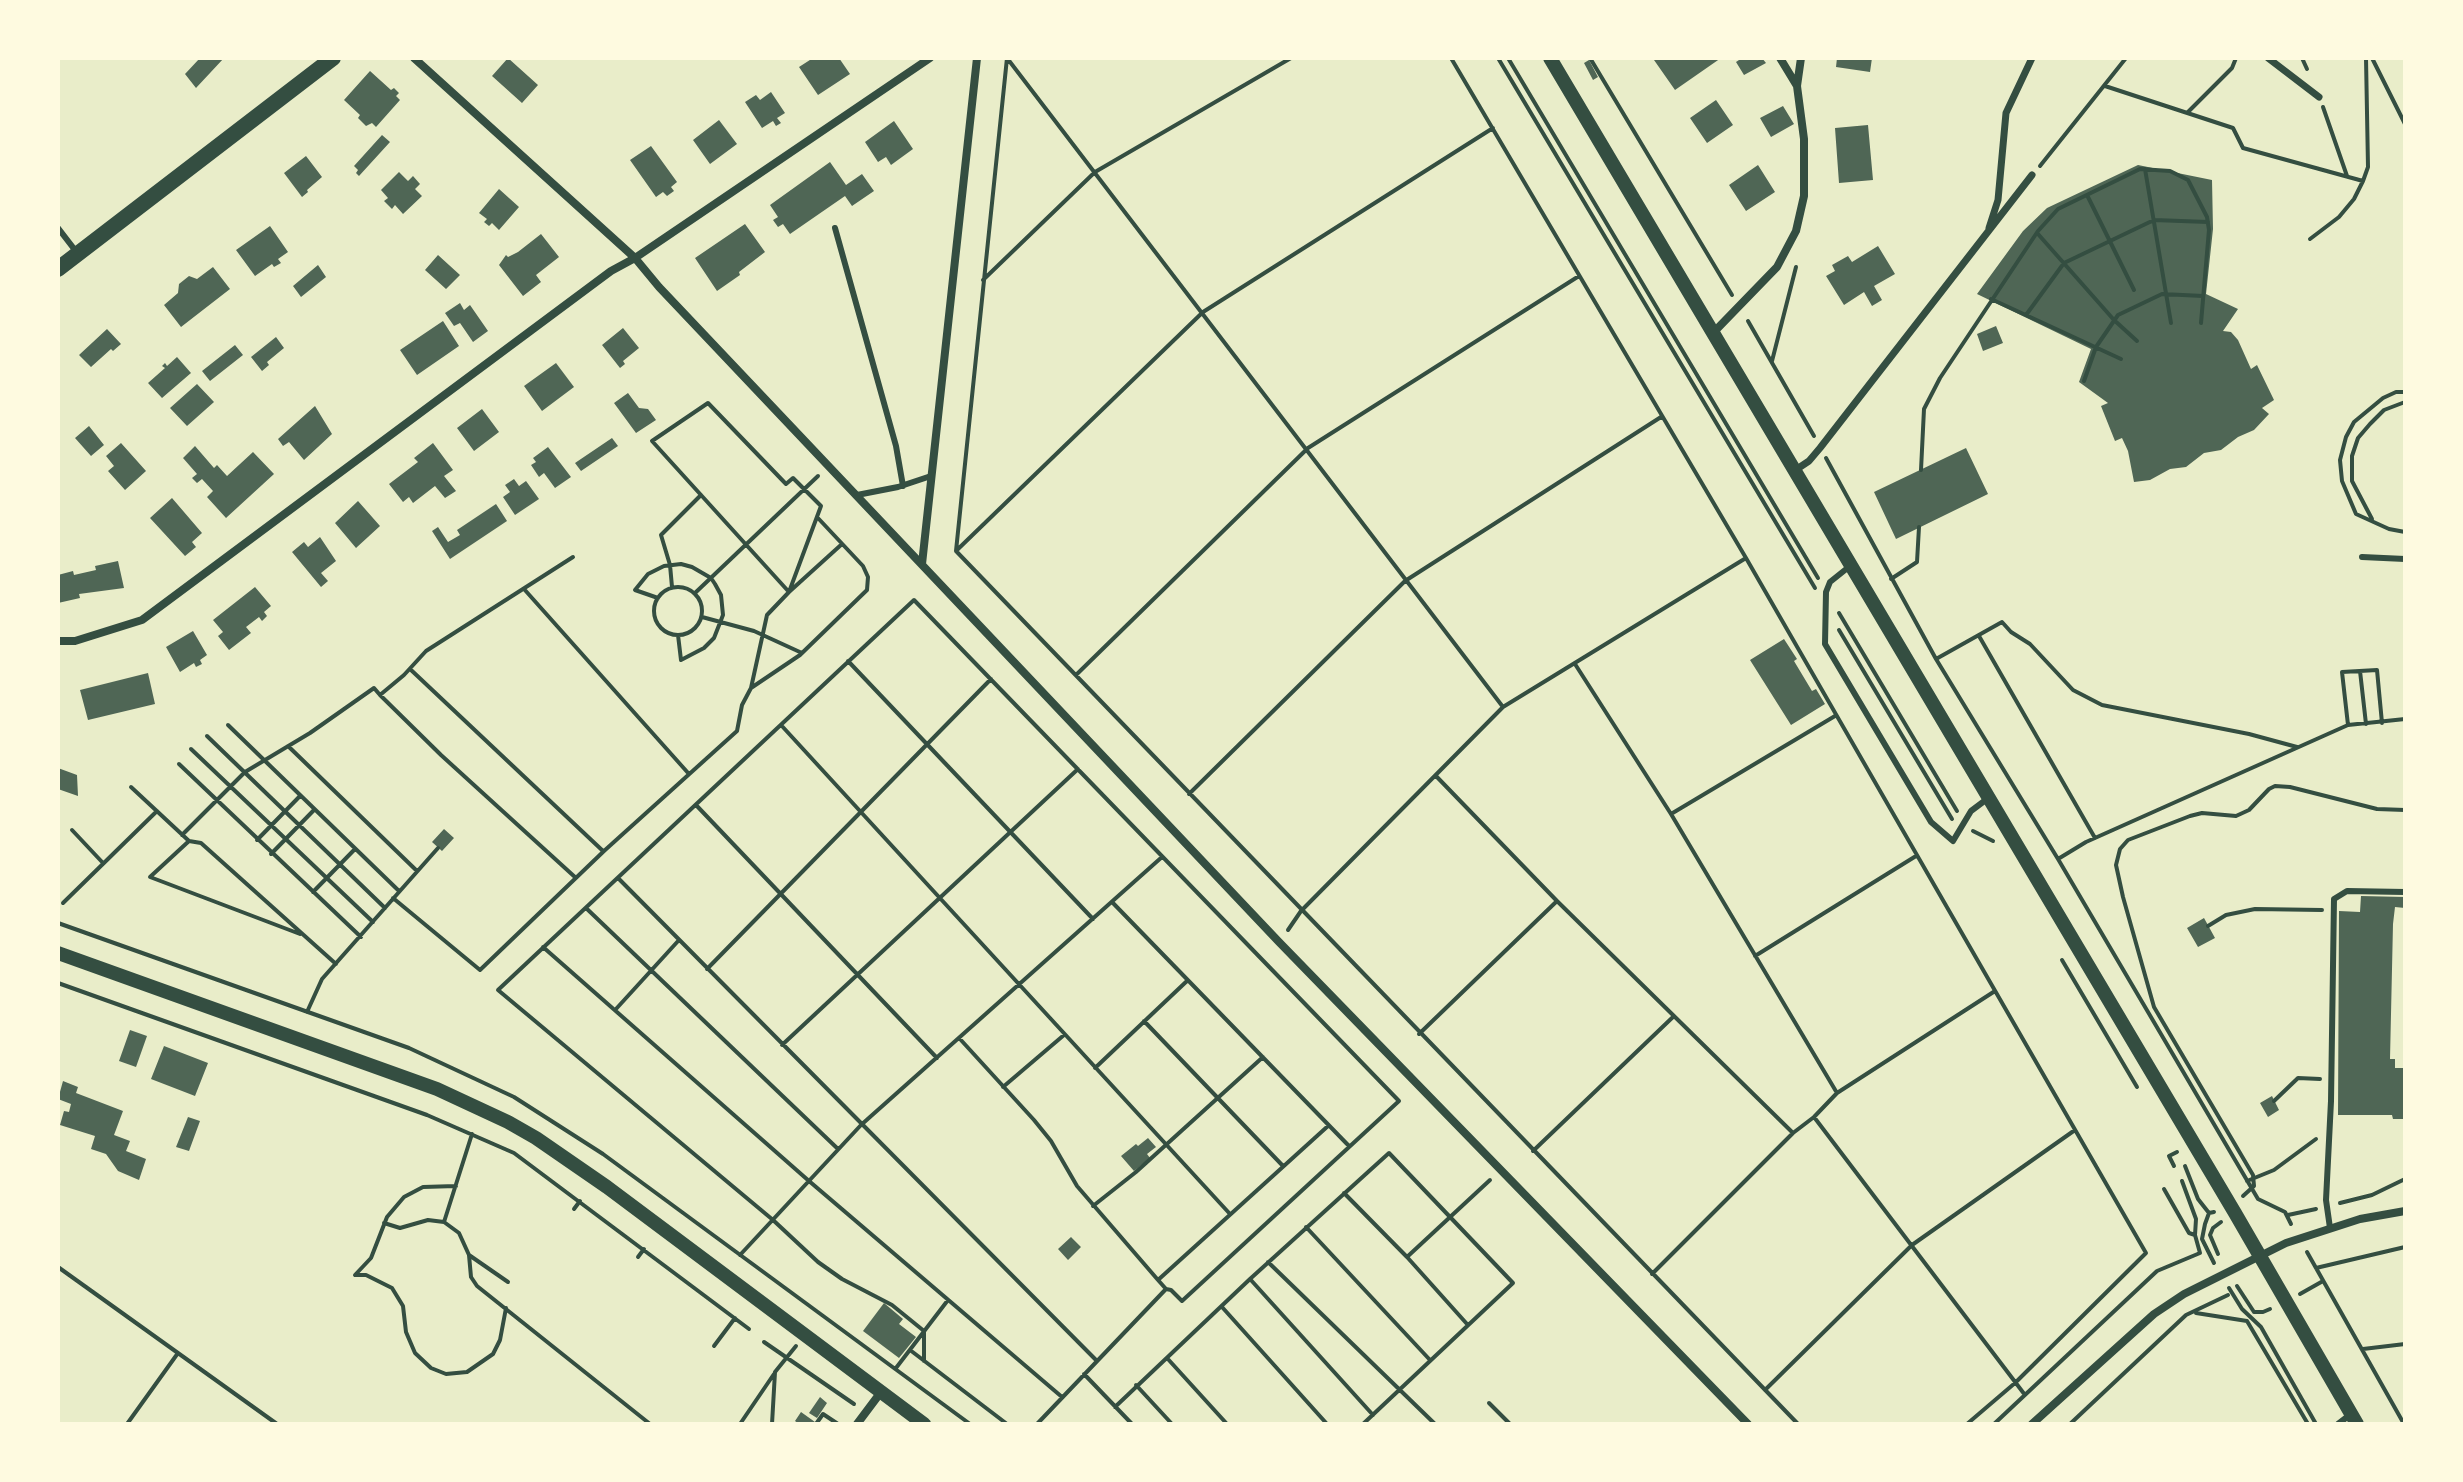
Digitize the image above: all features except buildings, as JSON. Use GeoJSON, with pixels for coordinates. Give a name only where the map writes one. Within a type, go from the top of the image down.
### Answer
{"type":"FeatureCollection","features":[{"type":"Feature","properties":{"kind":"main road"},"geometry":{"type":"LineString","coordinates":[[58,269],[333,58]]}},
{"type":"Feature","properties":{"kind":"street"},"geometry":{"type":"LineString","coordinates":[[414,58],[635,258],[1279,942],[1748,1424]]}},
{"type":"Feature","properties":{"kind":"street"},"geometry":{"type":"LineString","coordinates":[[58,641],[75,641],[142,620],[611,271],[635,258],[930,58]]}},
{"type":"Feature","properties":{"kind":"street"},"geometry":{"type":"LineString","coordinates":[[922,564],[977,58]]}},
{"type":"Feature","properties":{"kind":"street"},"geometry":{"type":"LineString","coordinates":[[1550,58],[2354,1419]]}},
{"type":"Feature","properties":{"kind":"street"},"geometry":{"type":"LineString","coordinates":[[1780,58],[1797,86]]}},
{"type":"Feature","properties":{"kind":"street"},"geometry":{"type":"LineString","coordinates":[[1713,333],[1777,267],[1796,231],[1804,196],[1804,139],[1797,86],[1801,58]]}},
{"type":"Feature","properties":{"kind":"street"},"geometry":{"type":"LineString","coordinates":[[1987,233],[1998,200],[2006,113],[2032,58]]}},
{"type":"Feature","properties":{"kind":"street"},"geometry":{"type":"LineString","coordinates":[[2268,58],[2319,97]]}},
{"type":"Feature","properties":{"kind":"street"},"geometry":{"type":"LineString","coordinates":[[1794,471],[1809,461],[1820,448],[2032,175]]}},
{"type":"Feature","properties":{"kind":"street"},"geometry":{"type":"LineString","coordinates":[[58,953],[437,1089],[508,1122],[607,1187],[924,1424]]}},
{"type":"Feature","properties":{"kind":"street"},"geometry":{"type":"LineString","coordinates":[[2032,1424],[2154,1314],[2184,1294],[2258,1255],[2330,1228],[2405,1211]]}},
{"type":"Feature","properties":{"kind":"street"},"geometry":{"type":"LineString","coordinates":[[857,1424],[881,1392]]}},
{"type":"Feature","properties":{"kind":"lane"},"geometry":{"type":"LineString","coordinates":[[58,228],[78,254]]}},
{"type":"Feature","properties":{"kind":"lane"},"geometry":{"type":"LineString","coordinates":[[835,228],[896,446],[903,486]]}},
{"type":"Feature","properties":{"kind":"lane"},"geometry":{"type":"LineString","coordinates":[[857,495],[903,486],[931,476]]}},
{"type":"Feature","properties":{"kind":"lane"},"geometry":{"type":"LineString","coordinates":[[2362,557],[2405,559]]}},
{"type":"Feature","properties":{"kind":"lane"},"geometry":{"type":"LineString","coordinates":[[1850,566],[1830,582],[1826,592],[1825,644],[1931,822],[1953,841],[1971,811],[1988,798]]}},
{"type":"Feature","properties":{"kind":"lane"},"geometry":{"type":"LineString","coordinates":[[2330,1228],[2326,1206],[2334,899],[2347,891],[2405,892]]}},
{"type":"Feature","properties":{"kind":"lane"},"geometry":{"type":"LineString","coordinates":[[2338,1424],[2354,1419]]}},
{"type":"Feature","properties":{"kind":"path"},"geometry":{"type":"LineString","coordinates":[[1503,707],[1007,58],[956,551],[1798,1424]]}},
{"type":"Feature","properties":{"kind":"path"},"geometry":{"type":"LineString","coordinates":[[983,281],[1095,172],[1291,58]]}},
{"type":"Feature","properties":{"kind":"path"},"geometry":{"type":"LineString","coordinates":[[1451,58],[1746,558],[2146,1253],[2015,1383],[1967,1424]]}},
{"type":"Feature","properties":{"kind":"path"},"geometry":{"type":"LineString","coordinates":[[1498,58],[1952,819]]}},
{"type":"Feature","properties":{"kind":"path"},"geometry":{"type":"LineString","coordinates":[[1508,58],[1957,811]]}},
{"type":"Feature","properties":{"kind":"path"},"geometry":{"type":"LineString","coordinates":[[1590,58],[1735,300]]}},
{"type":"Feature","properties":{"kind":"path"},"geometry":{"type":"LineString","coordinates":[[2032,175],[2126,58]]}},
{"type":"Feature","properties":{"kind":"path"},"geometry":{"type":"LineString","coordinates":[[2187,113],[2232,68],[2236,58]]}},
{"type":"Feature","properties":{"kind":"path"},"geometry":{"type":"LineString","coordinates":[[2302,58],[2347,176]]}},
{"type":"Feature","properties":{"kind":"path"},"geometry":{"type":"LineString","coordinates":[[2310,239],[2339,217],[2354,199],[2368,167],[2366,58]]}},
{"type":"Feature","properties":{"kind":"path"},"geometry":{"type":"LineString","coordinates":[[2372,58],[2405,124]]}},
{"type":"Feature","properties":{"kind":"path"},"geometry":{"type":"LineString","coordinates":[[2105,86],[2233,128],[2243,148],[2363,181]]}},
{"type":"Feature","properties":{"kind":"path"},"geometry":{"type":"LineString","coordinates":[[956,551],[1203,312],[1493,128]]}},
{"type":"Feature","properties":{"kind":"path"},"geometry":{"type":"LineString","coordinates":[[1921,470],[1924,409],[1940,378],[2037,233],[2058,209],[2140,169],[2170,171],[2188,180],[2208,222],[2201,323]]}},
{"type":"Feature","properties":{"kind":"path"},"geometry":{"type":"LineString","coordinates":[[2145,169],[2171,323]]}},
{"type":"Feature","properties":{"kind":"path"},"geometry":{"type":"LineString","coordinates":[[2087,195],[2134,290]]}},
{"type":"Feature","properties":{"kind":"path"},"geometry":{"type":"LineString","coordinates":[[2026,315],[2064,263],[2154,220],[2208,222]]}},
{"type":"Feature","properties":{"kind":"path"},"geometry":{"type":"LineString","coordinates":[[2037,233],[2114,320],[2137,341]]}},
{"type":"Feature","properties":{"kind":"path"},"geometry":{"type":"LineString","coordinates":[[1772,361],[1795,268]]}},
{"type":"Feature","properties":{"kind":"path"},"geometry":{"type":"LineString","coordinates":[[1076,675],[1308,448],[1579,276]]}},
{"type":"Feature","properties":{"kind":"path"},"geometry":{"type":"LineString","coordinates":[[2084,381],[2096,347],[2114,320],[2124,312],[2155,297],[2203,296]]}},
{"type":"Feature","properties":{"kind":"path"},"geometry":{"type":"LineString","coordinates":[[1991,299],[2121,359]]}},
{"type":"Feature","properties":{"kind":"path"},"geometry":{"type":"LineString","coordinates":[[2405,392],[2383,398],[2354,422],[2340,460],[2342,481],[2356,514],[2389,529],[2405,532]]}},
{"type":"Feature","properties":{"kind":"path"},"geometry":{"type":"LineString","coordinates":[[2373,521],[2352,481],[2352,456],[2358,438],[2370,424],[2384,410],[2405,402]]}},
{"type":"Feature","properties":{"kind":"path"},"geometry":{"type":"LineString","coordinates":[[708,403],[786,484],[793,478],[821,506],[789,592],[652,441],[708,403]]}},
{"type":"Feature","properties":{"kind":"path"},"geometry":{"type":"LineString","coordinates":[[1189,794],[1405,581],[1661,417]]}},
{"type":"Feature","properties":{"kind":"path"},"geometry":{"type":"LineString","coordinates":[[695,593],[829,466]]}},
{"type":"Feature","properties":{"kind":"path"},"geometry":{"type":"LineString","coordinates":[[672,588],[670,565],[661,535],[701,495]]}},
{"type":"Feature","properties":{"kind":"path"},"geometry":{"type":"LineString","coordinates":[[751,688],[802,653],[867,590],[866,571],[817,517]]}},
{"type":"Feature","properties":{"kind":"path"},"geometry":{"type":"LineString","coordinates":[[1919,527],[1917,562],[1891,579],[2258,1199],[2281,1209],[2288,1215],[2291,1224]]}},
{"type":"Feature","properties":{"kind":"path"},"geometry":{"type":"LineString","coordinates":[[393,898],[480,970],[604,851],[737,731],[742,705],[751,688],[767,615],[842,544]]}},
{"type":"Feature","properties":{"kind":"path"},"geometry":{"type":"LineString","coordinates":[[380,695],[426,651],[573,557]]}},
{"type":"Feature","properties":{"kind":"path"},"geometry":{"type":"LineString","coordinates":[[1279,942],[1301,911],[1503,707],[1746,558]]}},
{"type":"Feature","properties":{"kind":"path"},"geometry":{"type":"LineString","coordinates":[[658,598],[635,590],[648,574],[670,565],[692,567],[711,578],[721,595],[722,622],[709,644],[681,660],[678,635]]}},
{"type":"Feature","properties":{"kind":"path"},"geometry":{"type":"LineString","coordinates":[[683,587],[695,593],[702,605],[702,617],[694,629],[678,635],[658,625],[654,611],[658,598],[672,588],[683,587]]}},
{"type":"Feature","properties":{"kind":"path"},"geometry":{"type":"LineString","coordinates":[[524,589],[689,774]]}},
{"type":"Feature","properties":{"kind":"path"},"geometry":{"type":"LineString","coordinates":[[924,1331],[892,1305],[842,1279],[818,1262],[773,1220],[498,990],[914,600],[1399,1101],[1182,1301],[1166,1289],[1093,1206],[1077,1186],[1051,1141],[960,1039]]}},
{"type":"Feature","properties":{"kind":"path"},"geometry":{"type":"LineString","coordinates":[[702,617],[762,635],[802,653]]}},
{"type":"Feature","properties":{"kind":"path"},"geometry":{"type":"LineString","coordinates":[[1936,659],[2002,622],[2030,644],[2073,690],[2108,707],[2249,734],[2297,747]]}},
{"type":"Feature","properties":{"kind":"path"},"geometry":{"type":"LineString","coordinates":[[1979,636],[2095,838]]}},
{"type":"Feature","properties":{"kind":"path"},"geometry":{"type":"LineString","coordinates":[[848,661],[1093,919]]}},
{"type":"Feature","properties":{"kind":"path"},"geometry":{"type":"LineString","coordinates":[[1575,664],[1671,814],[1837,1093]]}},
{"type":"Feature","properties":{"kind":"path"},"geometry":{"type":"LineString","coordinates":[[410,669],[604,851]]}},
{"type":"Feature","properties":{"kind":"path"},"geometry":{"type":"LineString","coordinates":[[2348,725],[2342,672],[2377,670],[2382,723]]}},
{"type":"Feature","properties":{"kind":"path"},"geometry":{"type":"LineString","coordinates":[[2360,671],[2366,724]]}},
{"type":"Feature","properties":{"kind":"path"},"geometry":{"type":"LineString","coordinates":[[707,969],[991,679]]}},
{"type":"Feature","properties":{"kind":"path"},"geometry":{"type":"LineString","coordinates":[[182,835],[245,772],[374,688],[441,755],[576,878]]}},
{"type":"Feature","properties":{"kind":"path"},"geometry":{"type":"LineString","coordinates":[[1671,814],[1835,716]]}},
{"type":"Feature","properties":{"kind":"path"},"geometry":{"type":"LineString","coordinates":[[2058,859],[2095,838],[2348,725],[2405,719]]}},
{"type":"Feature","properties":{"kind":"path"},"geometry":{"type":"LineString","coordinates":[[228,725],[399,891]]}},
{"type":"Feature","properties":{"kind":"path"},"geometry":{"type":"LineString","coordinates":[[781,725],[1230,1214]]}},
{"type":"Feature","properties":{"kind":"path"},"geometry":{"type":"LineString","coordinates":[[207,736],[385,908]]}},
{"type":"Feature","properties":{"kind":"path"},"geometry":{"type":"LineString","coordinates":[[288,746],[417,871]]}},
{"type":"Feature","properties":{"kind":"path"},"geometry":{"type":"LineString","coordinates":[[191,749],[373,922]]}},
{"type":"Feature","properties":{"kind":"path"},"geometry":{"type":"LineString","coordinates":[[179,764],[361,937]]}},
{"type":"Feature","properties":{"kind":"path"},"geometry":{"type":"LineString","coordinates":[[782,1045],[1078,769]]}},
{"type":"Feature","properties":{"kind":"path"},"geometry":{"type":"LineString","coordinates":[[1436,776],[1557,901],[1793,1133]]}},
{"type":"Feature","properties":{"kind":"path"},"geometry":{"type":"LineString","coordinates":[[2253,1190],[2253,1178],[2160,1019],[2146,981],[2118,878],[2116,865],[2123,844],[2144,832],[2202,813],[2236,816],[2249,810],[2275,786],[2377,809],[2405,810]]}},
{"type":"Feature","properties":{"kind":"path"},"geometry":{"type":"LineString","coordinates":[[131,787],[189,841],[201,843],[336,964]]}},
{"type":"Feature","properties":{"kind":"path"},"geometry":{"type":"LineString","coordinates":[[257,840],[300,796]]}},
{"type":"Feature","properties":{"kind":"path"},"geometry":{"type":"LineString","coordinates":[[696,805],[938,1059]]}},
{"type":"Feature","properties":{"kind":"path"},"geometry":{"type":"LineString","coordinates":[[271,854],[314,810]]}},
{"type":"Feature","properties":{"kind":"path"},"geometry":{"type":"LineString","coordinates":[[63,903],[157,811]]}},
{"type":"Feature","properties":{"kind":"path"},"geometry":{"type":"LineString","coordinates":[[1969,830],[1993,841],[1975,824]]}},
{"type":"Feature","properties":{"kind":"path"},"geometry":{"type":"LineString","coordinates":[[72,830],[104,863]]}},
{"type":"Feature","properties":{"kind":"path"},"geometry":{"type":"LineString","coordinates":[[189,841],[150,877],[304,935]]}},
{"type":"Feature","properties":{"kind":"path"},"geometry":{"type":"LineString","coordinates":[[307,1012],[322,979],[438,848]]}},
{"type":"Feature","properties":{"kind":"path"},"geometry":{"type":"LineString","coordinates":[[313,892],[355,849]]}},
{"type":"Feature","properties":{"kind":"path"},"geometry":{"type":"LineString","coordinates":[[1755,956],[1916,856]]}},
{"type":"Feature","properties":{"kind":"path"},"geometry":{"type":"LineString","coordinates":[[740,1255],[861,1125],[1162,857]]}},
{"type":"Feature","properties":{"kind":"path"},"geometry":{"type":"LineString","coordinates":[[618,878],[1097,1361]]}},
{"type":"Feature","properties":{"kind":"path"},"geometry":{"type":"LineString","coordinates":[[1419,1034],[1557,901]]}},
{"type":"Feature","properties":{"kind":"path"},"geometry":{"type":"LineString","coordinates":[[1112,902],[1349,1146]]}},
{"type":"Feature","properties":{"kind":"path"},"geometry":{"type":"LineString","coordinates":[[586,908],[838,1149]]}},
{"type":"Feature","properties":{"kind":"path"},"geometry":{"type":"LineString","coordinates":[[2208,926],[2226,915],[2255,909],[2334,911]]}},
{"type":"Feature","properties":{"kind":"path"},"geometry":{"type":"LineString","coordinates":[[615,1010],[679,940]]}},
{"type":"Feature","properties":{"kind":"path"},"geometry":{"type":"LineString","coordinates":[[543,947],[809,1181],[1062,1397]]}},
{"type":"Feature","properties":{"kind":"path"},"geometry":{"type":"LineString","coordinates":[[126,958],[130,949]]}},
{"type":"Feature","properties":{"kind":"path"},"geometry":{"type":"LineString","coordinates":[[1095,1068],[1188,980]]}},
{"type":"Feature","properties":{"kind":"path"},"geometry":{"type":"LineString","coordinates":[[58,983],[374,1096],[514,1153],[749,1329]]}},
{"type":"Feature","properties":{"kind":"path"},"geometry":{"type":"LineString","coordinates":[[1652,1274],[1837,1093],[1995,991]]}},
{"type":"Feature","properties":{"kind":"path"},"geometry":{"type":"LineString","coordinates":[[1533,1151],[1674,1016]]}},
{"type":"Feature","properties":{"kind":"path"},"geometry":{"type":"LineString","coordinates":[[2153,1023],[2160,1019]]}},
{"type":"Feature","properties":{"kind":"path"},"geometry":{"type":"LineString","coordinates":[[1144,1021],[1283,1166]]}},
{"type":"Feature","properties":{"kind":"path"},"geometry":{"type":"LineString","coordinates":[[1003,1087],[1064,1035]]}},
{"type":"Feature","properties":{"kind":"path"},"geometry":{"type":"LineString","coordinates":[[1093,1206],[1263,1057]]}},
{"type":"Feature","properties":{"kind":"path"},"geometry":{"type":"LineString","coordinates":[[2274,1101],[2298,1078],[2331,1079]]}},
{"type":"Feature","properties":{"kind":"path"},"geometry":{"type":"LineString","coordinates":[[1814,1117],[2025,1395]]}},
{"type":"Feature","properties":{"kind":"path"},"geometry":{"type":"LineString","coordinates":[[1158,1280],[1328,1126]]}},
{"type":"Feature","properties":{"kind":"path"},"geometry":{"type":"LineString","coordinates":[[1765,1390],[1912,1245],[2075,1130]]}},
{"type":"Feature","properties":{"kind":"path"},"geometry":{"type":"LineString","coordinates":[[2247,1181],[2274,1170],[2327,1130]]}},
{"type":"Feature","properties":{"kind":"path"},"geometry":{"type":"LineString","coordinates":[[444,1222],[472,1134]]}},
{"type":"Feature","properties":{"kind":"path"},"geometry":{"type":"LineString","coordinates":[[2174,1166],[2169,1156],[2177,1152]]}},
{"type":"Feature","properties":{"kind":"path"},"geometry":{"type":"LineString","coordinates":[[1115,1407],[1389,1153],[1513,1283],[1363,1424]]}},
{"type":"Feature","properties":{"kind":"path"},"geometry":{"type":"LineString","coordinates":[[2181,1160],[2194,1183],[2198,1199],[2209,1213],[2202,1239],[2212,1259]]}},
{"type":"Feature","properties":{"kind":"path"},"geometry":{"type":"LineString","coordinates":[[1407,1257],[1492,1178]]}},
{"type":"Feature","properties":{"kind":"path"},"geometry":{"type":"LineString","coordinates":[[2288,1215],[2368,1197],[2405,1179]]}},
{"type":"Feature","properties":{"kind":"path"},"geometry":{"type":"LineString","coordinates":[[1994,1424],[2157,1271],[2200,1253],[2195,1235],[2196,1219],[2182,1181]]}},
{"type":"Feature","properties":{"kind":"path"},"geometry":{"type":"LineString","coordinates":[[456,1186],[417,1188],[398,1202],[384,1223],[374,1254],[355,1275],[366,1275],[387,1284],[396,1292],[403,1306],[411,1346],[425,1364],[438,1372],[467,1372],[481,1364],[498,1347],[506,1308]]}},
{"type":"Feature","properties":{"kind":"path"},"geometry":{"type":"LineString","coordinates":[[2164,1189],[2189,1233],[2195,1235]]}},
{"type":"Feature","properties":{"kind":"path"},"geometry":{"type":"LineString","coordinates":[[2240,1198],[2253,1190]]}},
{"type":"Feature","properties":{"kind":"path"},"geometry":{"type":"LineString","coordinates":[[1344,1193],[1467,1324]]}},
{"type":"Feature","properties":{"kind":"path"},"geometry":{"type":"LineString","coordinates":[[2246,1206],[2258,1199]]}},
{"type":"Feature","properties":{"kind":"path"},"geometry":{"type":"LineString","coordinates":[[574,1209],[580,1201]]}},
{"type":"Feature","properties":{"kind":"path"},"geometry":{"type":"LineString","coordinates":[[384,1223],[400,1228],[428,1220],[444,1222],[459,1233],[469,1255],[474,1282],[650,1424]]}},
{"type":"Feature","properties":{"kind":"path"},"geometry":{"type":"LineString","coordinates":[[2215,1225],[2210,1235],[2218,1254]]}},
{"type":"Feature","properties":{"kind":"path"},"geometry":{"type":"LineString","coordinates":[[1306,1227],[1430,1360]]}},
{"type":"Feature","properties":{"kind":"path"},"geometry":{"type":"LineString","coordinates":[[2316,1268],[2405,1247]]}},
{"type":"Feature","properties":{"kind":"path"},"geometry":{"type":"LineString","coordinates":[[638,1257],[644,1249]]}},
{"type":"Feature","properties":{"kind":"path"},"geometry":{"type":"LineString","coordinates":[[2307,1251],[2404,1423]]}},
{"type":"Feature","properties":{"kind":"path"},"geometry":{"type":"LineString","coordinates":[[469,1255],[508,1282]]}},
{"type":"Feature","properties":{"kind":"path"},"geometry":{"type":"LineString","coordinates":[[1268,1262],[1435,1424]]}},
{"type":"Feature","properties":{"kind":"path"},"geometry":{"type":"LineString","coordinates":[[58,1267],[277,1424]]}},
{"type":"Feature","properties":{"kind":"path"},"geometry":{"type":"LineString","coordinates":[[1250,1279],[1373,1415]]}},
{"type":"Feature","properties":{"kind":"path"},"geometry":{"type":"LineString","coordinates":[[2298,1295],[2323,1281]]}},
{"type":"Feature","properties":{"kind":"path"},"geometry":{"type":"LineString","coordinates":[[2237,1286],[2250,1317],[2308,1424]]}},
{"type":"Feature","properties":{"kind":"path"},"geometry":{"type":"LineString","coordinates":[[1037,1424],[1166,1289]]}},
{"type":"Feature","properties":{"kind":"path"},"geometry":{"type":"LineString","coordinates":[[2230,1289],[2242,1309],[2261,1327],[2316,1424]]}},
{"type":"Feature","properties":{"kind":"path"},"geometry":{"type":"LineString","coordinates":[[2070,1424],[2186,1315],[2228,1295]]}},
{"type":"Feature","properties":{"kind":"path"},"geometry":{"type":"LineString","coordinates":[[896,1368],[949,1300]]}},
{"type":"Feature","properties":{"kind":"path"},"geometry":{"type":"LineString","coordinates":[[1221,1306],[1327,1424]]}},
{"type":"Feature","properties":{"kind":"path"},"geometry":{"type":"LineString","coordinates":[[2193,1312],[2250,1317],[2274,1307]]}},
{"type":"Feature","properties":{"kind":"path"},"geometry":{"type":"LineString","coordinates":[[714,1346],[735,1318]]}},
{"type":"Feature","properties":{"kind":"path"},"geometry":{"type":"LineString","coordinates":[[924,1331],[924,1361]]}},
{"type":"Feature","properties":{"kind":"path"},"geometry":{"type":"LineString","coordinates":[[764,1342],[856,1405]]}},
{"type":"Feature","properties":{"kind":"path"},"geometry":{"type":"LineString","coordinates":[[2363,1349],[2405,1344]]}},
{"type":"Feature","properties":{"kind":"path"},"geometry":{"type":"LineString","coordinates":[[740,1424],[797,1345]]}},
{"type":"Feature","properties":{"kind":"path"},"geometry":{"type":"LineString","coordinates":[[910,1350],[1007,1424]]}},
{"type":"Feature","properties":{"kind":"path"},"geometry":{"type":"LineString","coordinates":[[127,1424],[178,1353]]}},
{"type":"Feature","properties":{"kind":"path"},"geometry":{"type":"LineString","coordinates":[[1166,1357],[1227,1424]]}},
{"type":"Feature","properties":{"kind":"path"},"geometry":{"type":"LineString","coordinates":[[772,1424],[775,1372]]}},
{"type":"Feature","properties":{"kind":"path"},"geometry":{"type":"LineString","coordinates":[[1084,1374],[1132,1424]]}},
{"type":"Feature","properties":{"kind":"path"},"geometry":{"type":"LineString","coordinates":[[1136,1385],[1172,1424]]}},
{"type":"Feature","properties":{"kind":"path"},"geometry":{"type":"LineString","coordinates":[[1489,1403],[1510,1424]]}},
{"type":"Feature","properties":{"kind":"path"},"geometry":{"type":"LineString","coordinates":[[816,1424],[823,1414],[838,1424]]}}]}
